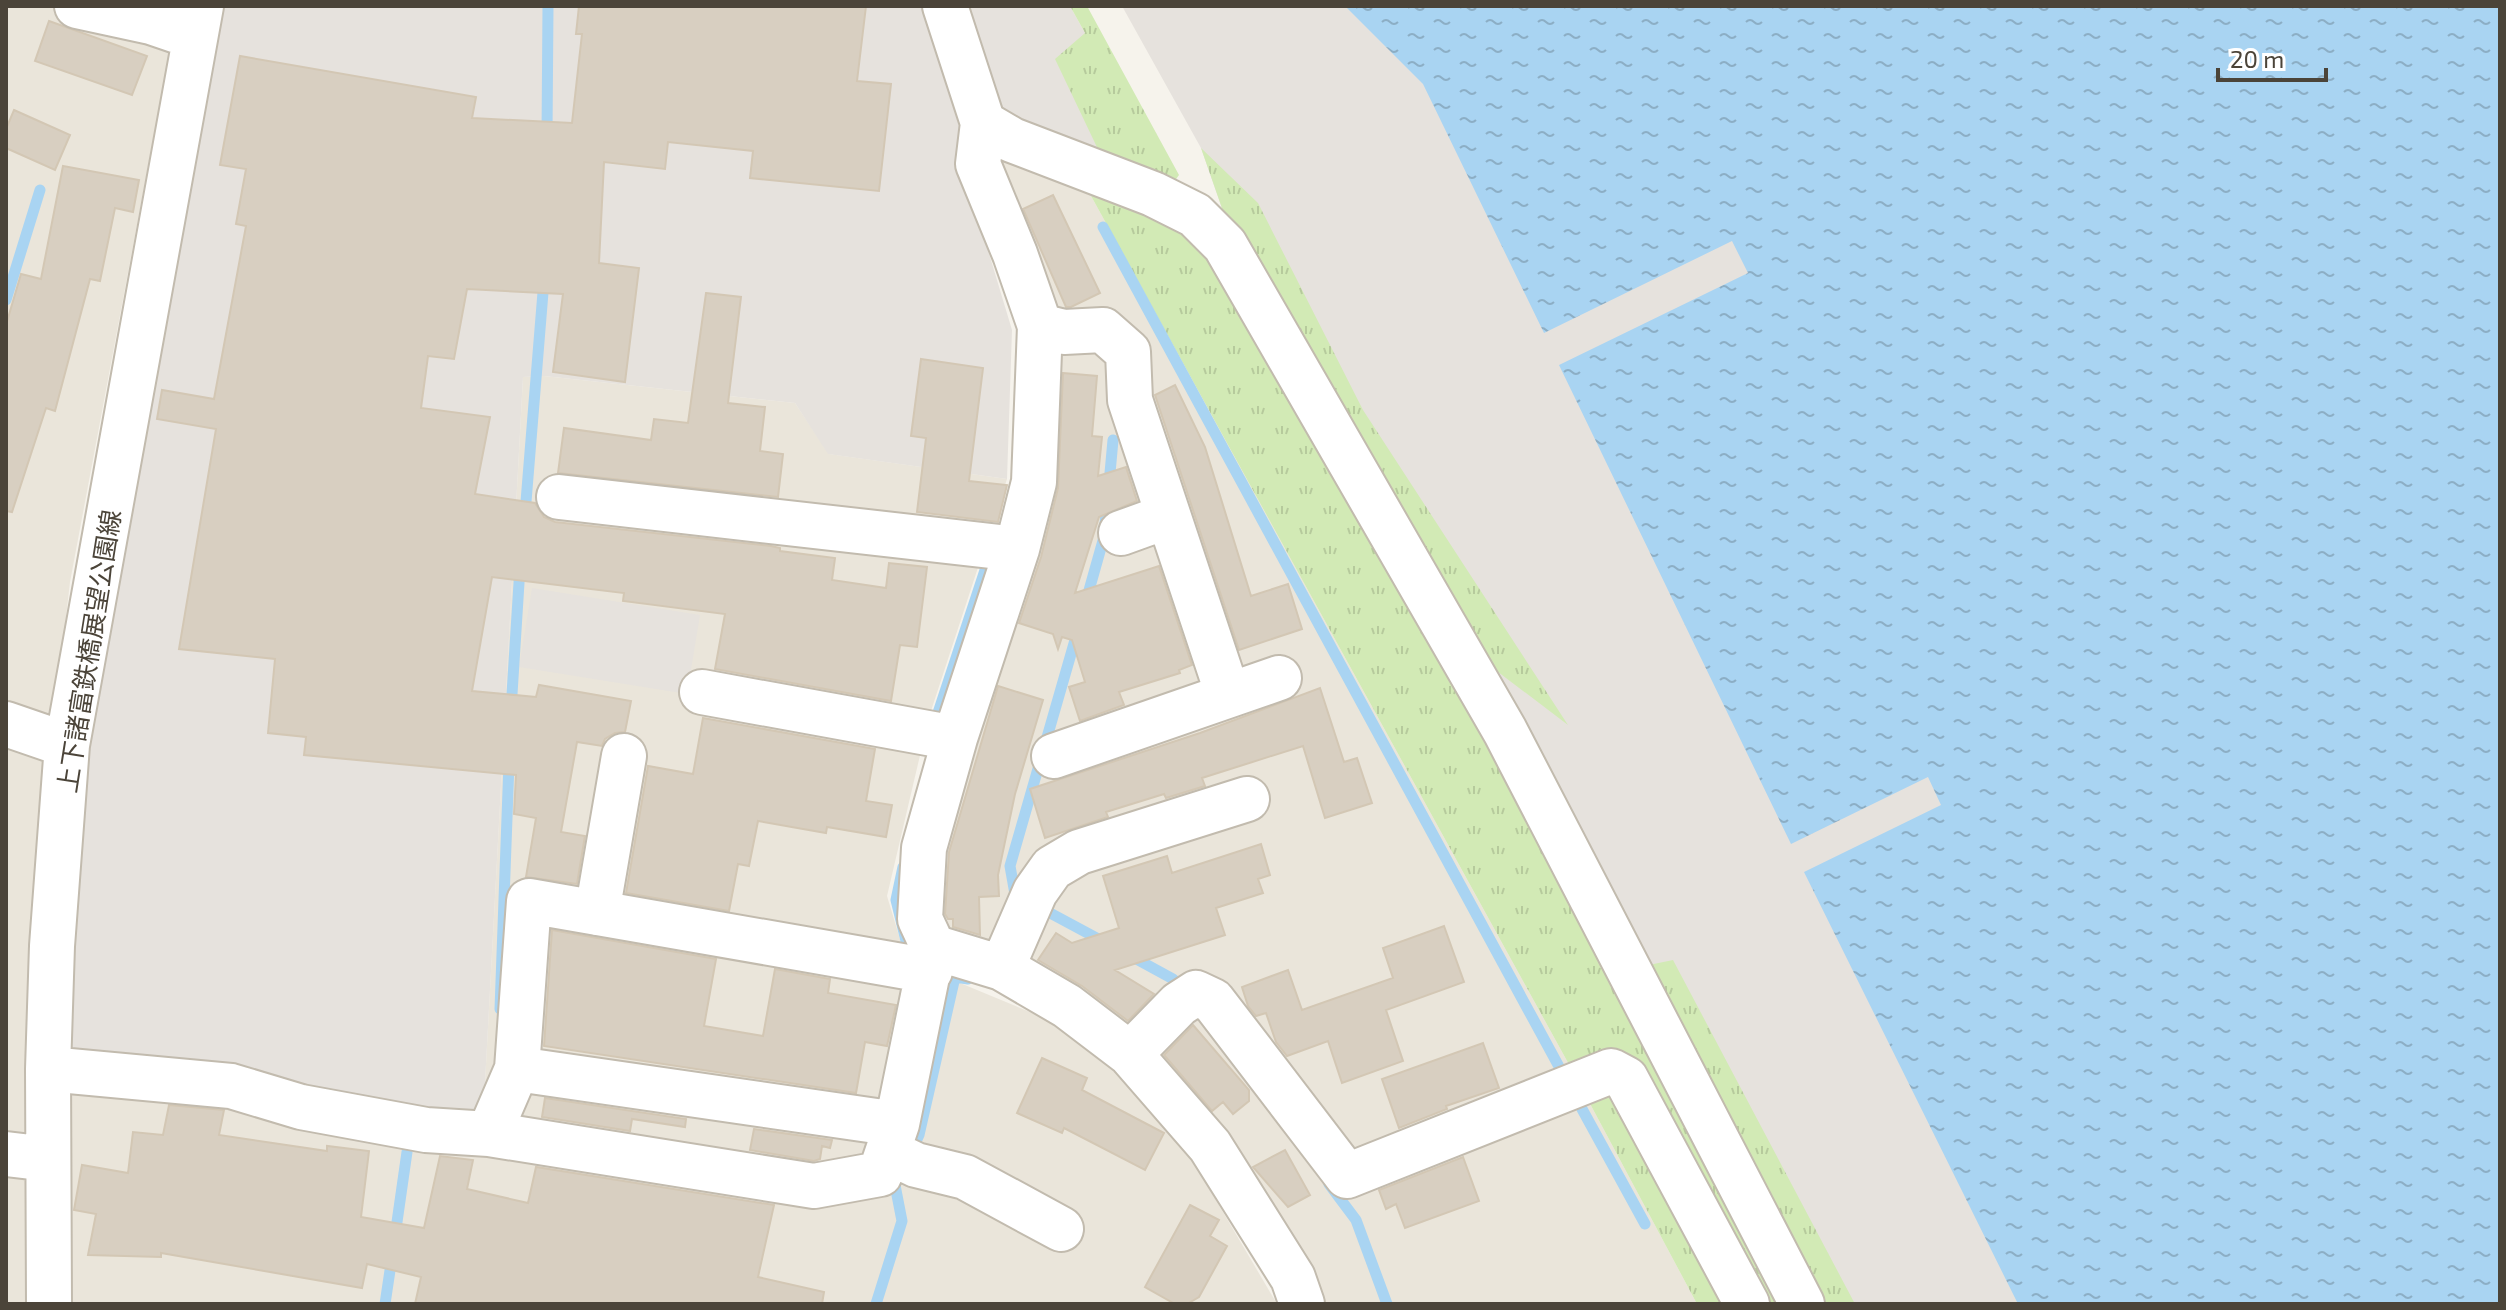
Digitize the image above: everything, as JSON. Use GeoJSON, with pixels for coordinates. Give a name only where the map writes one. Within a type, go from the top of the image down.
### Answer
{"type":"FeatureCollection","features":[{"type":"Feature","properties":{"kind":"street"},"geometry":{"type":"LineString","coordinates":[[77,6],[151,22],[198,21]]}},
{"type":"Feature","properties":{"kind":"street"},"geometry":{"type":"LineString","coordinates":[[48,1069],[231,1086],[317,1110],[426,1130],[489,1134],[814,1186],[880,1174],[901,1147],[931,959],[920,919],[924,848],[937,735],[1002,548],[1034,482],[1040,326],[978,164],[983,123],[945,6]]}},
{"type":"Feature","properties":{"kind":"street","name":"上下諸富鉄橋展望公園線"},"geometry":{"type":"LineString","coordinates":[[49,1304],[27,1157],[48,1069],[52,946],[67,745],[198,21]]}},
{"type":"Feature","properties":{"kind":"street"},"geometry":{"type":"LineString","coordinates":[[983,123],[1012,140],[1153,194],[1195,215],[1225,245],[1505,731],[1802,1304]]}},
{"type":"Feature","properties":{"kind":"street"},"geometry":{"type":"LineString","coordinates":[[1040,326],[1064,332],[1103,330],[1128,352],[1130,400],[1228,695]]}},
{"type":"Feature","properties":{"kind":"street"},"geometry":{"type":"LineString","coordinates":[[559,497],[1002,548]]}},
{"type":"Feature","properties":{"kind":"street"},"geometry":{"type":"LineString","coordinates":[[1121,533],[1168,516]]}},
{"type":"Feature","properties":{"kind":"street"},"geometry":{"type":"LineString","coordinates":[[1054,756],[1279,678]]}},
{"type":"Feature","properties":{"kind":"street"},"geometry":{"type":"LineString","coordinates":[[702,692],[937,735]]}},
{"type":"Feature","properties":{"kind":"street"},"geometry":{"type":"LineString","coordinates":[[6,724],[67,745]]}},
{"type":"Feature","properties":{"kind":"street"},"geometry":{"type":"LineString","coordinates":[[597,913],[624,756]]}},
{"type":"Feature","properties":{"kind":"street"},"geometry":{"type":"LineString","coordinates":[[1002,968],[1030,903],[1052,868],[1079,852],[1247,799]]}},
{"type":"Feature","properties":{"kind":"street"},"geometry":{"type":"LineString","coordinates":[[489,1134],[517,1069],[529,901],[1002,968],[1067,1006],[1130,1054],[1210,1146],[1293,1278],[1302,1304]]}},
{"type":"Feature","properties":{"kind":"street"},"geometry":{"type":"LineString","coordinates":[[1130,1054],[1187,999],[1213,1001],[1347,1176],[1611,1071],[1626,1079],[1747,1304]]}},
{"type":"Feature","properties":{"kind":"street"},"geometry":{"type":"LineString","coordinates":[[517,1069],[901,1147],[965,1177],[1061,1229]]}},
{"type":"Feature","properties":{"kind":"shaded area"},"geometry":{"type":"Polygon","coordinates":[[[6,6],[178,6],[70,582],[30,933],[27,1304],[6,1304],[6,6]]]}},
{"type":"Feature","properties":{"kind":"shaded area"},"geometry":{"type":"Polygon","coordinates":[[[222,6],[1070,6],[1085,33],[1104,162],[959,103],[972,197],[1012,330],[1007,479],[828,454],[795,403],[544,376],[523,377],[483,1120],[67,1051],[90,742],[222,6]]]}},
{"type":"Feature","properties":{"kind":"shaded area"},"geometry":{"type":"Polygon","coordinates":[[[1122,6],[2256,6],[2500,1304],[1823,1304],[1232,237],[1201,148],[1122,6]]]}},
{"type":"Feature","properties":{"kind":"shaded area"},"geometry":{"type":"Polygon","coordinates":[[[1009,155],[1085,185],[1572,1070],[1697,1304],[1307,1304],[1206,1130],[942,938],[931,851],[1050,314],[995,169],[1009,155]]]}},
{"type":"Feature","properties":{"kind":"shaded area"},"geometry":{"type":"Polygon","coordinates":[[[544,376],[795,403],[829,454],[1007,479],[929,717],[887,896],[915,989],[878,1162],[813,1176],[483,1120],[523,377],[544,376]]]}},
{"type":"Feature","properties":{"kind":"shaded area"},"geometry":{"type":"Polygon","coordinates":[[[532,588],[700,615],[687,694],[519,667],[532,588]]]}},
{"type":"Feature","properties":{"kind":"shaded area"},"geometry":{"type":"Polygon","coordinates":[[[948,978],[1059,1024],[1121,1071],[1193,1161],[1277,1304],[63,1304],[66,1086],[892,1177],[948,978]]]}},
{"type":"Feature","properties":{"kind":"green space"},"geometry":{"type":"Polygon","coordinates":[[[1070,6],[1087,6],[1179,175],[1168,190],[1471,715],[1781,1304],[1697,1304],[1572,1070],[1085,185],[1104,162],[1055,59],[1085,33],[1070,6]]]}},
{"type":"Feature","properties":{"kind":"green space"},"geometry":{"type":"Polygon","coordinates":[[[1201,148],[1258,203],[1363,410],[1568,725],[1481,659],[1232,237],[1201,148]]]}},
{"type":"Feature","properties":{"kind":"green space"},"geometry":{"type":"Polygon","coordinates":[[[1673,960],[1855,1304],[1823,1304],[1644,966],[1673,960]]]}},
{"type":"Feature","properties":{"kind":"water"},"geometry":{"type":"Polygon","coordinates":[[[1345,6],[2500,6],[2500,1304],[2018,1304],[1804,872],[1941,805],[1928,777],[1791,844],[1559,365],[1748,273],[1732,241],[1544,333],[1423,84],[1345,6]]]}},
{"type":"Feature","properties":{"kind":"building"},"geometry":{"type":"Polygon","coordinates":[[[579,6],[866,6],[857,81],[891,84],[879,191],[750,178],[753,151],[668,142],[665,169],[604,162],[599,263],[639,268],[625,382],[553,372],[563,294],[467,289],[454,359],[428,356],[421,408],[490,417],[475,494],[535,503],[544,517],[555,522],[771,546],[780,548],[780,551],[835,558],[832,580],[886,588],[889,563],[927,567],[917,647],[900,645],[891,701],[715,669],[725,614],[623,601],[624,593],[492,577],[472,691],[536,697],[539,685],[631,701],[625,732],[605,739],[602,746],[577,742],[561,832],[585,836],[577,884],[526,877],[536,818],[514,814],[516,775],[304,755],[306,737],[268,733],[275,659],[179,649],[216,429],[157,419],[162,390],[214,399],[246,226],[236,224],[246,169],[220,165],[240,56],[476,97],[472,118],[572,123],[582,34],[576,34],[579,6]]]}},
{"type":"Feature","properties":{"kind":"building"},"geometry":{"type":"Polygon","coordinates":[[[49,21],[147,56],[132,95],[35,61],[49,21]]]}},
{"type":"Feature","properties":{"kind":"building"},"geometry":{"type":"Polygon","coordinates":[[[14,110],[70,135],[55,170],[6,148],[6,129],[14,110]]]}},
{"type":"Feature","properties":{"kind":"building"},"geometry":{"type":"Polygon","coordinates":[[[63,166],[139,180],[133,212],[115,208],[100,281],[90,279],[55,411],[46,408],[12,512],[6,511],[6,325],[21,274],[41,279],[63,166]]]}},
{"type":"Feature","properties":{"kind":"building"},"geometry":{"type":"Polygon","coordinates":[[[1053,195],[1100,293],[1071,307],[1066,307],[1023,209],[1053,195]]]}},
{"type":"Feature","properties":{"kind":"building"},"geometry":{"type":"Polygon","coordinates":[[[706,293],[741,297],[728,403],[765,407],[760,451],[783,454],[778,497],[558,473],[564,428],[651,440],[654,419],[688,423],[706,293]]]}},
{"type":"Feature","properties":{"kind":"building"},"geometry":{"type":"Polygon","coordinates":[[[921,359],[983,368],[969,481],[1007,485],[998,522],[917,512],[926,438],[911,436],[921,359]]]}},
{"type":"Feature","properties":{"kind":"building"},"geometry":{"type":"Polygon","coordinates":[[[1063,373],[1097,376],[1092,436],[1102,437],[1098,476],[1126,467],[1137,501],[1099,517],[1075,593],[1159,566],[1192,665],[1179,670],[1180,673],[1119,692],[1124,705],[1080,721],[1069,687],[1085,682],[1072,640],[1062,637],[1058,649],[1053,634],[1019,623],[1041,557],[1058,488],[1063,373]]]}},
{"type":"Feature","properties":{"kind":"building"},"geometry":{"type":"Polygon","coordinates":[[[1175,385],[1205,447],[1251,596],[1288,584],[1302,629],[1239,650],[1155,395],[1175,385]]]}},
{"type":"Feature","properties":{"kind":"building"},"geometry":{"type":"Polygon","coordinates":[[[998,686],[1043,700],[1015,794],[998,875],[999,896],[979,897],[980,935],[953,927],[953,919],[948,919],[945,914],[949,852],[998,686]]]}},
{"type":"Feature","properties":{"kind":"building"},"geometry":{"type":"Polygon","coordinates":[[[1320,688],[1344,762],[1357,758],[1372,803],[1325,818],[1303,746],[1202,778],[1205,786],[1166,798],[1164,794],[1106,812],[1108,817],[1045,838],[1030,789],[1200,733],[1320,688]]]}},
{"type":"Feature","properties":{"kind":"building"},"geometry":{"type":"Polygon","coordinates":[[[703,718],[875,749],[866,801],[892,805],[886,837],[827,827],[826,833],[758,821],[749,866],[738,864],[729,911],[626,893],[648,766],[693,774],[703,718]]]}},
{"type":"Feature","properties":{"kind":"building"},"geometry":{"type":"Polygon","coordinates":[[[1261,844],[1270,875],[1258,879],[1263,893],[1216,908],[1225,935],[1115,970],[1154,994],[1128,1021],[1082,986],[1038,960],[1056,933],[1072,943],[1119,928],[1103,876],[1167,856],[1172,873],[1261,844]]]}},
{"type":"Feature","properties":{"kind":"building"},"geometry":{"type":"Polygon","coordinates":[[[1444,926],[1464,982],[1386,1010],[1403,1061],[1342,1083],[1328,1041],[1287,1056],[1276,1042],[1266,1013],[1256,1016],[1248,1006],[1242,987],[1288,970],[1302,1010],[1393,978],[1383,948],[1444,926]]]}},
{"type":"Feature","properties":{"kind":"building"},"geometry":{"type":"Polygon","coordinates":[[[552,930],[716,959],[704,1026],[763,1036],[775,969],[830,979],[828,993],[896,1005],[887,1046],[865,1042],[856,1093],[544,1046],[552,930]]]}},
{"type":"Feature","properties":{"kind":"building"},"geometry":{"type":"Polygon","coordinates":[[[1193,1025],[1249,1090],[1249,1101],[1233,1114],[1223,1102],[1212,1111],[1164,1055],[1193,1025]]]}},
{"type":"Feature","properties":{"kind":"building"},"geometry":{"type":"Polygon","coordinates":[[[1483,1043],[1499,1088],[1446,1106],[1447,1109],[1399,1128],[1382,1079],[1483,1043]]]}},
{"type":"Feature","properties":{"kind":"building"},"geometry":{"type":"Polygon","coordinates":[[[1042,1058],[1087,1078],[1082,1090],[1164,1133],[1145,1170],[1064,1128],[1062,1133],[1017,1113],[1042,1058]]]}},
{"type":"Feature","properties":{"kind":"building"},"geometry":{"type":"Polygon","coordinates":[[[545,1098],[686,1119],[685,1127],[632,1119],[630,1131],[542,1117],[545,1098]]]}},
{"type":"Feature","properties":{"kind":"building"},"geometry":{"type":"Polygon","coordinates":[[[169,1105],[224,1110],[219,1135],[327,1151],[327,1146],[369,1151],[361,1217],[424,1228],[440,1156],[473,1160],[467,1189],[528,1203],[536,1167],[774,1205],[758,1277],[824,1292],[822,1304],[415,1304],[421,1277],[367,1264],[362,1288],[161,1253],[161,1257],[88,1255],[96,1214],[74,1210],[82,1165],[128,1173],[133,1132],[163,1135],[169,1105]]]}},
{"type":"Feature","properties":{"kind":"building"},"geometry":{"type":"Polygon","coordinates":[[[754,1129],[832,1140],[830,1148],[822,1146],[820,1159],[814,1161],[750,1150],[754,1129]]]}},
{"type":"Feature","properties":{"kind":"building"},"geometry":{"type":"Polygon","coordinates":[[[1285,1150],[1310,1195],[1288,1207],[1253,1167],[1285,1150]]]}},
{"type":"Feature","properties":{"kind":"building"},"geometry":{"type":"Polygon","coordinates":[[[1463,1157],[1479,1201],[1405,1228],[1396,1204],[1386,1209],[1379,1190],[1463,1157]]]}},
{"type":"Feature","properties":{"kind":"building"},"geometry":{"type":"Polygon","coordinates":[[[1190,1205],[1219,1220],[1210,1236],[1227,1246],[1199,1297],[1187,1304],[1175,1304],[1145,1287],[1190,1205]]]}},
{"type":"Feature","properties":{"kind":"waterway"},"geometry":{"type":"LineString","coordinates":[[547,135],[548,6]]}},
{"type":"Feature","properties":{"kind":"waterway"},"geometry":{"type":"LineString","coordinates":[[6,300],[40,190]]}},
{"type":"Feature","properties":{"kind":"waterway"},"geometry":{"type":"LineString","coordinates":[[1103,227],[1563,1074]]}},
{"type":"Feature","properties":{"kind":"waterway"},"geometry":{"type":"LineString","coordinates":[[525,514],[544,280]]}},
{"type":"Feature","properties":{"kind":"waterway"},"geometry":{"type":"LineString","coordinates":[[1109,484],[1113,440]]}},
{"type":"Feature","properties":{"kind":"waterway"},"geometry":{"type":"LineString","coordinates":[[1086,601],[1104,537],[1107,501]]}},
{"type":"Feature","properties":{"kind":"waterway"},"geometry":{"type":"LineString","coordinates":[[934,725],[990,555]]}},
{"type":"Feature","properties":{"kind":"waterway"},"geometry":{"type":"LineString","coordinates":[[511,710],[520,567]]}},
{"type":"Feature","properties":{"kind":"waterway"},"geometry":{"type":"LineString","coordinates":[[1019,896],[1015,894],[1010,866],[1077,633]]}},
{"type":"Feature","properties":{"kind":"waterway"},"geometry":{"type":"LineString","coordinates":[[500,1009],[509,763]]}},
{"type":"Feature","properties":{"kind":"waterway"},"geometry":{"type":"LineString","coordinates":[[903,867],[896,900],[906,941]]}},
{"type":"Feature","properties":{"kind":"waterway"},"geometry":{"type":"LineString","coordinates":[[1037,906],[1106,943]]}},
{"type":"Feature","properties":{"kind":"waterway"},"geometry":{"type":"LineString","coordinates":[[1129,955],[1173,979],[1183,993]]}},
{"type":"Feature","properties":{"kind":"waterway"},"geometry":{"type":"LineString","coordinates":[[911,1152],[919,1135],[955,977],[968,979]]}},
{"type":"Feature","properties":{"kind":"waterway"},"geometry":{"type":"LineString","coordinates":[[1582,1109],[1645,1224]]}},
{"type":"Feature","properties":{"kind":"waterway"},"geometry":{"type":"LineString","coordinates":[[395,1236],[407,1152]]}},
{"type":"Feature","properties":{"kind":"waterway"},"geometry":{"type":"LineString","coordinates":[[876,1304],[902,1221],[895,1185],[898,1178]]}},
{"type":"Feature","properties":{"kind":"waterway"},"geometry":{"type":"LineString","coordinates":[[1329,1184],[1356,1220],[1387,1304]]}},
{"type":"Feature","properties":{"kind":"waterway"},"geometry":{"type":"LineString","coordinates":[[385,1304],[392,1257]]}}]}
